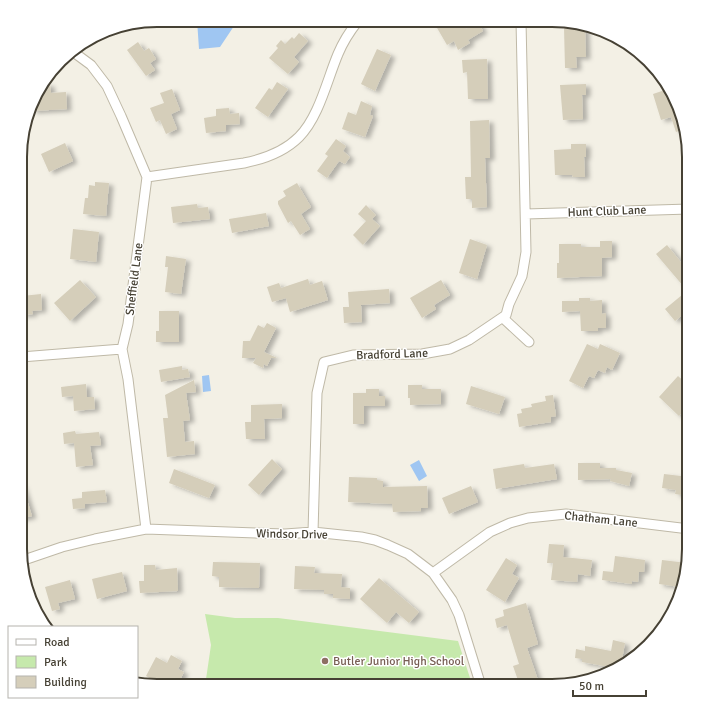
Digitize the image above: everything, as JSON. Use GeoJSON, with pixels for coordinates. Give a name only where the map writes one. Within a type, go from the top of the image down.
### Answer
{"type":"FeatureCollection","features":[{"type":"Feature","properties":{"kind":"street"},"geometry":{"type":"LineString","coordinates":[[147,177],[259,160],[271,155],[299,137],[316,111],[340,48],[354,27]]}},
{"type":"Feature","properties":{"kind":"street"},"geometry":{"type":"LineString","coordinates":[[521,27],[526,243],[522,276],[509,304],[506,315],[502,318],[529,342]]}},
{"type":"Feature","properties":{"kind":"street","name":"Sheffield Lane"},"geometry":{"type":"LineString","coordinates":[[77,55],[91,65],[107,86],[122,116],[147,177],[128,324],[122,349],[128,379],[146,529]]}},
{"type":"Feature","properties":{"kind":"street","name":"Hunt Club Lane"},"geometry":{"type":"LineString","coordinates":[[526,214],[682,209]]}},
{"type":"Feature","properties":{"kind":"street","name":"Bradford Lane"},"geometry":{"type":"LineString","coordinates":[[313,532],[317,392],[324,362],[353,355],[422,354],[440,352],[469,340],[502,318]]}},
{"type":"Feature","properties":{"kind":"street"},"geometry":{"type":"LineString","coordinates":[[27,357],[122,349]]}},
{"type":"Feature","properties":{"kind":"street","name":"Chatham Lane"},"geometry":{"type":"LineString","coordinates":[[434,573],[490,532],[510,523],[528,518],[566,514],[682,528]]}},
{"type":"Feature","properties":{"kind":"street","name":"Windsor Drive"},"geometry":{"type":"LineString","coordinates":[[27,559],[69,545],[146,529],[285,534],[313,532],[375,540],[408,554],[434,573],[452,600],[459,615],[479,679]]}},
{"type":"Feature","properties":{"kind":"green space","name":"Butler Junior High School"},"geometry":{"type":"Polygon","coordinates":[[[205,614],[235,618],[278,618],[458,641],[470,679],[206,679],[211,645],[205,614]]]}},
{"type":"Feature","properties":{"kind":"water"},"geometry":{"type":"Polygon","coordinates":[[[197,27],[233,27],[220,47],[199,49],[197,27]]]}},
{"type":"Feature","properties":{"kind":"water"},"geometry":{"type":"Polygon","coordinates":[[[209,375],[211,391],[203,392],[202,376],[209,375]]]}},
{"type":"Feature","properties":{"kind":"water"},"geometry":{"type":"Polygon","coordinates":[[[419,460],[427,476],[419,481],[410,465],[419,460]]]}},
{"type":"Feature","properties":{"kind":"building"},"geometry":{"type":"Polygon","coordinates":[[[436,27],[465,27],[466,29],[469,27],[481,27],[483,31],[468,40],[470,43],[458,50],[454,41],[447,45],[436,27]]]}},
{"type":"Feature","properties":{"kind":"building"},"geometry":{"type":"Polygon","coordinates":[[[564,28],[585,32],[586,57],[576,57],[577,68],[565,68],[564,28]]]}},
{"type":"Feature","properties":{"kind":"building"},"geometry":{"type":"Polygon","coordinates":[[[299,33],[308,41],[294,57],[299,62],[288,74],[269,58],[278,48],[276,46],[281,40],[285,44],[292,37],[294,39],[299,33]]]}},
{"type":"Feature","properties":{"kind":"building"},"geometry":{"type":"Polygon","coordinates":[[[138,42],[144,51],[149,48],[156,59],[150,63],[155,70],[146,76],[127,50],[138,42]]]}},
{"type":"Feature","properties":{"kind":"building"},"geometry":{"type":"Polygon","coordinates":[[[377,49],[391,55],[375,91],[361,84],[377,49]]]}},
{"type":"Feature","properties":{"kind":"building"},"geometry":{"type":"Polygon","coordinates":[[[487,59],[488,99],[468,99],[467,72],[463,73],[462,60],[487,59]]]}},
{"type":"Feature","properties":{"kind":"building"},"geometry":{"type":"Polygon","coordinates":[[[277,82],[288,89],[268,117],[255,108],[269,88],[272,90],[277,82]]]}},
{"type":"Feature","properties":{"kind":"building"},"geometry":{"type":"Polygon","coordinates":[[[50,84],[51,93],[66,92],[67,109],[36,111],[44,92],[50,84]]]}},
{"type":"Feature","properties":{"kind":"building"},"geometry":{"type":"Polygon","coordinates":[[[586,84],[586,95],[582,95],[583,119],[563,120],[560,85],[586,84]]]}},
{"type":"Feature","properties":{"kind":"building"},"geometry":{"type":"Polygon","coordinates":[[[172,89],[180,110],[171,114],[177,129],[166,134],[160,120],[156,122],[150,108],[164,103],[160,93],[172,89]]]}},
{"type":"Feature","properties":{"kind":"building"},"geometry":{"type":"Polygon","coordinates":[[[664,90],[665,92],[672,107],[679,131],[676,132],[671,117],[661,120],[653,94],[664,90]]]}},
{"type":"Feature","properties":{"kind":"building"},"geometry":{"type":"Polygon","coordinates":[[[361,101],[372,106],[370,115],[373,116],[365,137],[342,129],[348,112],[356,115],[361,101]]]}},
{"type":"Feature","properties":{"kind":"building"},"geometry":{"type":"Polygon","coordinates":[[[229,108],[230,114],[239,113],[240,124],[226,125],[226,131],[206,133],[204,118],[216,116],[216,109],[229,108]]]}},
{"type":"Feature","properties":{"kind":"building"},"geometry":{"type":"Polygon","coordinates":[[[489,120],[490,158],[485,158],[487,207],[472,208],[472,199],[466,199],[465,177],[471,177],[470,121],[489,120]]]}},
{"type":"Feature","properties":{"kind":"building"},"geometry":{"type":"Polygon","coordinates":[[[336,139],[346,146],[343,151],[350,157],[345,164],[339,161],[327,178],[317,171],[328,156],[325,154],[336,139]]]}},
{"type":"Feature","properties":{"kind":"building"},"geometry":{"type":"Polygon","coordinates":[[[65,143],[73,161],[49,172],[41,154],[65,143]]]}},
{"type":"Feature","properties":{"kind":"building"},"geometry":{"type":"Polygon","coordinates":[[[571,144],[586,144],[586,157],[584,157],[585,177],[555,175],[554,150],[571,149],[571,144]]]}},
{"type":"Feature","properties":{"kind":"building"},"geometry":{"type":"Polygon","coordinates":[[[95,182],[109,183],[106,216],[83,214],[85,198],[88,198],[89,185],[95,186],[95,182]]]}},
{"type":"Feature","properties":{"kind":"building"},"geometry":{"type":"Polygon","coordinates":[[[297,183],[311,207],[301,214],[310,229],[300,235],[291,221],[288,223],[278,204],[278,201],[286,196],[283,191],[297,183]]]}},
{"type":"Feature","properties":{"kind":"building"},"geometry":{"type":"Polygon","coordinates":[[[197,204],[198,208],[208,207],[210,219],[173,223],[171,207],[197,204]]]}},
{"type":"Feature","properties":{"kind":"building"},"geometry":{"type":"Polygon","coordinates":[[[366,205],[376,215],[372,219],[380,226],[363,245],[353,235],[366,221],[358,214],[366,205]]]}},
{"type":"Feature","properties":{"kind":"building"},"geometry":{"type":"Polygon","coordinates":[[[266,213],[269,226],[232,233],[229,219],[266,213]]]}},
{"type":"Feature","properties":{"kind":"building"},"geometry":{"type":"Polygon","coordinates":[[[73,229],[99,232],[96,262],[70,259],[73,229]]]}},
{"type":"Feature","properties":{"kind":"building"},"geometry":{"type":"Polygon","coordinates":[[[470,239],[487,245],[477,279],[459,273],[470,239]]]}},
{"type":"Feature","properties":{"kind":"building"},"geometry":{"type":"Polygon","coordinates":[[[600,241],[612,241],[612,257],[602,258],[602,276],[557,278],[559,244],[581,244],[581,247],[600,247],[600,241]]]}},
{"type":"Feature","properties":{"kind":"building"},"geometry":{"type":"Polygon","coordinates":[[[667,245],[682,263],[682,285],[656,254],[667,245]]]}},
{"type":"Feature","properties":{"kind":"building"},"geometry":{"type":"Polygon","coordinates":[[[166,256],[186,259],[181,294],[165,292],[168,267],[165,267],[166,256]]]}},
{"type":"Feature","properties":{"kind":"building"},"geometry":{"type":"Polygon","coordinates":[[[308,279],[310,285],[322,281],[328,300],[290,312],[286,298],[272,302],[267,287],[279,283],[281,288],[308,279]]]}},
{"type":"Feature","properties":{"kind":"building"},"geometry":{"type":"Polygon","coordinates":[[[80,280],[96,297],[70,321],[54,303],[80,280]]]}},
{"type":"Feature","properties":{"kind":"building"},"geometry":{"type":"Polygon","coordinates":[[[441,280],[450,295],[434,305],[436,309],[422,318],[410,298],[441,280]]]}},
{"type":"Feature","properties":{"kind":"building"},"geometry":{"type":"Polygon","coordinates":[[[389,289],[390,303],[361,305],[362,322],[344,323],[343,307],[349,307],[348,292],[389,289]]]}},
{"type":"Feature","properties":{"kind":"building"},"geometry":{"type":"Polygon","coordinates":[[[41,294],[42,310],[32,311],[33,314],[27,315],[27,295],[41,294]]]}},
{"type":"Feature","properties":{"kind":"building"},"geometry":{"type":"Polygon","coordinates":[[[682,295],[682,316],[675,321],[665,309],[682,295]]]}},
{"type":"Feature","properties":{"kind":"building"},"geometry":{"type":"Polygon","coordinates":[[[579,298],[590,298],[590,301],[602,300],[602,314],[606,313],[606,328],[598,328],[598,331],[581,331],[580,311],[562,312],[562,301],[579,301],[579,298]]]}},
{"type":"Feature","properties":{"kind":"building"},"geometry":{"type":"Polygon","coordinates":[[[159,311],[179,311],[179,342],[156,342],[156,331],[159,331],[159,311]]]}},
{"type":"Feature","properties":{"kind":"building"},"geometry":{"type":"Polygon","coordinates":[[[267,323],[276,328],[264,352],[277,358],[271,358],[267,366],[264,364],[263,368],[253,363],[256,358],[242,358],[243,341],[250,341],[258,325],[264,328],[267,323]]]}},
{"type":"Feature","properties":{"kind":"building"},"geometry":{"type":"Polygon","coordinates":[[[587,344],[598,349],[600,344],[620,353],[612,370],[607,367],[605,373],[598,370],[594,378],[589,376],[583,388],[569,381],[587,344]]]}},
{"type":"Feature","properties":{"kind":"building"},"geometry":{"type":"Polygon","coordinates":[[[182,366],[182,370],[188,369],[190,377],[161,382],[159,370],[182,366]]]}},
{"type":"Feature","properties":{"kind":"building"},"geometry":{"type":"Polygon","coordinates":[[[678,376],[682,380],[682,413],[679,416],[659,397],[678,376]]]}},
{"type":"Feature","properties":{"kind":"building"},"geometry":{"type":"Polygon","coordinates":[[[194,380],[196,392],[186,393],[190,420],[183,421],[185,442],[194,441],[195,454],[167,457],[163,418],[168,418],[165,395],[194,380]]]}},
{"type":"Feature","properties":{"kind":"building"},"geometry":{"type":"Polygon","coordinates":[[[86,384],[87,397],[94,397],[95,409],[74,411],[73,396],[62,397],[61,387],[86,384]]]}},
{"type":"Feature","properties":{"kind":"building"},"geometry":{"type":"Polygon","coordinates":[[[408,385],[422,385],[422,389],[441,389],[441,404],[410,405],[410,398],[408,398],[408,385]]]}},
{"type":"Feature","properties":{"kind":"building"},"geometry":{"type":"Polygon","coordinates":[[[471,386],[505,397],[499,414],[466,404],[471,386]]]}},
{"type":"Feature","properties":{"kind":"building"},"geometry":{"type":"Polygon","coordinates":[[[366,389],[379,389],[379,396],[385,396],[385,406],[364,406],[364,424],[353,424],[353,393],[366,393],[366,389]]]}},
{"type":"Feature","properties":{"kind":"building"},"geometry":{"type":"Polygon","coordinates":[[[553,395],[556,416],[551,417],[551,422],[519,427],[517,414],[522,413],[521,409],[532,407],[531,404],[546,401],[545,396],[553,395]]]}},
{"type":"Feature","properties":{"kind":"building"},"geometry":{"type":"Polygon","coordinates":[[[282,404],[282,418],[264,419],[265,439],[246,439],[245,422],[251,422],[251,405],[282,404]]]}},
{"type":"Feature","properties":{"kind":"building"},"geometry":{"type":"Polygon","coordinates":[[[75,431],[76,434],[99,432],[101,445],[90,446],[93,465],[76,467],[74,443],[64,444],[63,433],[75,431]]]}},
{"type":"Feature","properties":{"kind":"building"},"geometry":{"type":"Polygon","coordinates":[[[272,459],[282,469],[259,495],[248,485],[272,459]]]}},
{"type":"Feature","properties":{"kind":"building"},"geometry":{"type":"Polygon","coordinates":[[[578,463],[600,463],[600,468],[616,468],[616,470],[632,473],[629,486],[610,481],[611,479],[578,480],[578,463]]]}},
{"type":"Feature","properties":{"kind":"building"},"geometry":{"type":"Polygon","coordinates":[[[524,464],[525,468],[554,464],[557,479],[496,489],[493,469],[524,464]]]}},
{"type":"Feature","properties":{"kind":"building"},"geometry":{"type":"Polygon","coordinates":[[[174,469],[215,485],[209,498],[169,483],[174,469]]]}},
{"type":"Feature","properties":{"kind":"building"},"geometry":{"type":"Polygon","coordinates":[[[664,474],[682,476],[682,495],[675,494],[676,490],[662,488],[664,474]]]}},
{"type":"Feature","properties":{"kind":"building"},"geometry":{"type":"Polygon","coordinates":[[[349,477],[377,478],[377,480],[383,481],[383,487],[427,486],[428,508],[421,508],[421,511],[393,512],[392,504],[348,502],[349,477]]]}},
{"type":"Feature","properties":{"kind":"building"},"geometry":{"type":"Polygon","coordinates":[[[471,486],[478,502],[449,514],[442,498],[471,486]]]}},
{"type":"Feature","properties":{"kind":"building"},"geometry":{"type":"Polygon","coordinates":[[[105,490],[107,502],[85,504],[85,508],[73,509],[72,499],[82,498],[82,492],[105,490]]]}},
{"type":"Feature","properties":{"kind":"building"},"geometry":{"type":"Polygon","coordinates":[[[27,500],[32,516],[27,517],[27,500]]]}},
{"type":"Feature","properties":{"kind":"building"},"geometry":{"type":"Polygon","coordinates":[[[549,544],[564,545],[563,557],[592,560],[590,576],[578,574],[577,582],[551,580],[553,563],[547,563],[549,544]]]}},
{"type":"Feature","properties":{"kind":"building"},"geometry":{"type":"Polygon","coordinates":[[[615,556],[645,560],[644,572],[639,572],[638,582],[632,581],[632,584],[602,580],[603,571],[613,572],[615,556]]]}},
{"type":"Feature","properties":{"kind":"building"},"geometry":{"type":"Polygon","coordinates":[[[506,558],[517,565],[512,574],[519,578],[505,602],[486,590],[506,558]]]}},
{"type":"Feature","properties":{"kind":"building"},"geometry":{"type":"Polygon","coordinates":[[[662,560],[681,562],[676,586],[659,584],[662,560]]]}},
{"type":"Feature","properties":{"kind":"building"},"geometry":{"type":"Polygon","coordinates":[[[213,562],[260,563],[259,588],[219,587],[219,577],[212,576],[213,562]]]}},
{"type":"Feature","properties":{"kind":"building"},"geometry":{"type":"Polygon","coordinates":[[[144,565],[155,565],[156,570],[177,568],[178,591],[140,593],[139,581],[144,581],[144,565]]]}},
{"type":"Feature","properties":{"kind":"building"},"geometry":{"type":"Polygon","coordinates":[[[295,566],[315,567],[314,573],[342,574],[341,587],[350,588],[350,599],[333,598],[333,594],[324,594],[324,590],[294,589],[295,566]]]}},
{"type":"Feature","properties":{"kind":"building"},"geometry":{"type":"Polygon","coordinates":[[[122,572],[127,591],[97,599],[92,579],[122,572]]]}},
{"type":"Feature","properties":{"kind":"building"},"geometry":{"type":"Polygon","coordinates":[[[379,578],[419,612],[409,623],[396,612],[387,623],[360,599],[379,578]]]}},
{"type":"Feature","properties":{"kind":"building"},"geometry":{"type":"Polygon","coordinates":[[[70,580],[75,599],[58,603],[60,609],[52,611],[45,587],[70,580]]]}},
{"type":"Feature","properties":{"kind":"building"},"geometry":{"type":"Polygon","coordinates":[[[526,603],[538,644],[527,648],[538,679],[518,679],[513,666],[519,664],[507,625],[497,628],[495,619],[504,616],[503,610],[526,603]]]}},
{"type":"Feature","properties":{"kind":"building"},"geometry":{"type":"Polygon","coordinates":[[[613,640],[625,643],[622,658],[607,667],[582,662],[582,659],[575,658],[576,649],[585,651],[585,646],[611,651],[613,640]]]}},
{"type":"Feature","properties":{"kind":"building"},"geometry":{"type":"Polygon","coordinates":[[[171,655],[182,661],[178,669],[184,672],[180,679],[151,679],[146,676],[156,657],[167,663],[171,655]]]}},
{"type":"Feature","properties":{"kind":"place","name":"Butler Junior High School"},"geometry":{"type":"Point","coordinates":[325,661]}}]}
